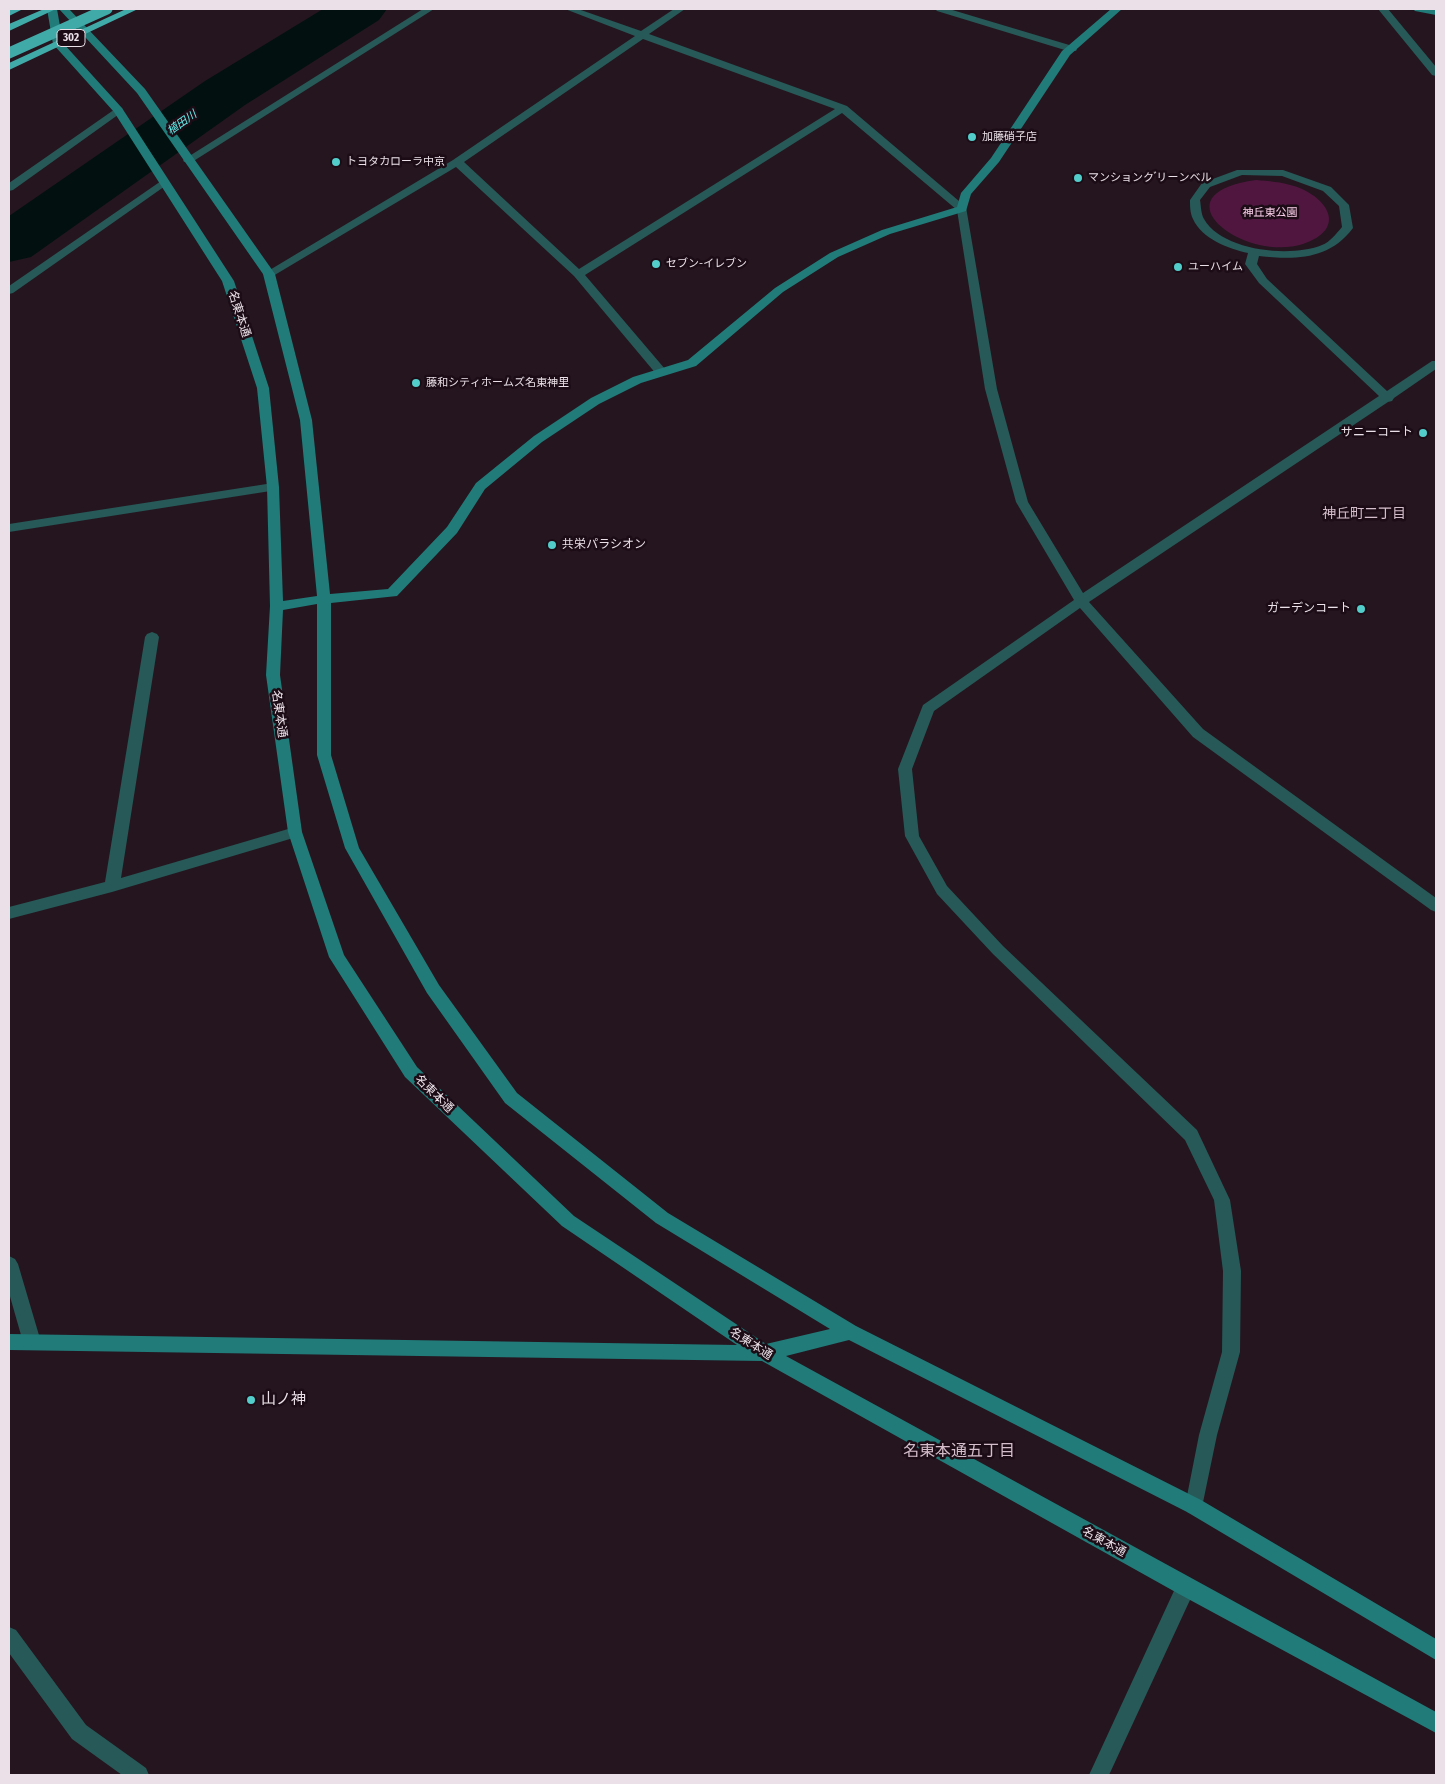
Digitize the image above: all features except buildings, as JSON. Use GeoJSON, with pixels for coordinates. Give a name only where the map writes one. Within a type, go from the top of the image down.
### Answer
{"type":"FeatureCollection","features":[{"type":"Feature","properties":{"kind":"highway"},"geometry":{"type":"LineString","coordinates":[[9,13],[18,9]]}},
{"type":"Feature","properties":{"kind":"highway"},"geometry":{"type":"LineString","coordinates":[[9,28],[51,9]]}},
{"type":"Feature","properties":{"kind":"highway"},"geometry":{"type":"LineString","coordinates":[[9,53],[106,9]]}},
{"type":"Feature","properties":{"kind":"highway","name":"302"},"geometry":{"type":"LineString","coordinates":[[9,66],[134,9]]}},
{"type":"Feature","properties":{"kind":"main road"},"geometry":{"type":"LineString","coordinates":[[51,9],[58,44]]}},
{"type":"Feature","properties":{"kind":"main road"},"geometry":{"type":"LineString","coordinates":[[64,9],[86,30],[141,92],[269,274],[306,420],[324,599],[324,755],[352,848],[433,989],[511,1098],[662,1218],[850,1332],[1194,1506],[1436,1650]]}},
{"type":"Feature","properties":{"kind":"main road"},"geometry":{"type":"LineString","coordinates":[[277,606],[324,599],[392,593],[452,530],[480,486],[538,439],[595,401],[637,380],[692,363],[779,290],[834,255],[886,232],[962,209],[966,193],[995,160],[1066,54],[1117,9]]}},
{"type":"Feature","properties":{"kind":"main road"},"geometry":{"type":"LineString","coordinates":[[1418,9],[1436,12]]}},
{"type":"Feature","properties":{"kind":"main road","name":"名東本通"},"geometry":{"type":"LineString","coordinates":[[58,44],[118,110],[228,281],[263,388],[273,487],[277,606],[273,675],[294,832],[337,957],[411,1072],[568,1221],[764,1353],[1436,1723]]}},
{"type":"Feature","properties":{"kind":"main road"},"geometry":{"type":"LineString","coordinates":[[9,1342],[764,1353],[850,1332]]}},
{"type":"Feature","properties":{"kind":"street"},"geometry":{"type":"LineString","coordinates":[[188,160],[429,9]]}},
{"type":"Feature","properties":{"kind":"street"},"geometry":{"type":"LineString","coordinates":[[570,9],[843,108],[962,209],[991,389],[1022,502],[1081,601],[1198,732],[1436,906]]}},
{"type":"Feature","properties":{"kind":"street"},"geometry":{"type":"LineString","coordinates":[[269,274],[457,162],[680,9]]}},
{"type":"Feature","properties":{"kind":"street"},"geometry":{"type":"LineString","coordinates":[[940,9],[1072,49]]}},
{"type":"Feature","properties":{"kind":"street"},"geometry":{"type":"LineString","coordinates":[[1383,9],[1436,73]]}},
{"type":"Feature","properties":{"kind":"street"},"geometry":{"type":"LineString","coordinates":[[578,274],[843,108]]}},
{"type":"Feature","properties":{"kind":"street"},"geometry":{"type":"LineString","coordinates":[[9,188],[118,110]]}},
{"type":"Feature","properties":{"kind":"street"},"geometry":{"type":"LineString","coordinates":[[457,162],[578,274],[661,372]]}},
{"type":"Feature","properties":{"kind":"street"},"geometry":{"type":"LineString","coordinates":[[1241,172],[1283,173],[1327,189],[1344,204],[1348,228],[1327,248],[1296,255],[1254,252],[1226,243],[1199,222],[1194,200],[1206,185],[1241,172]]}},
{"type":"Feature","properties":{"kind":"street"},"geometry":{"type":"LineString","coordinates":[[9,291],[164,182]]}},
{"type":"Feature","properties":{"kind":"street"},"geometry":{"type":"LineString","coordinates":[[1254,252],[1251,264],[1263,281],[1388,398]]}},
{"type":"Feature","properties":{"kind":"street"},"geometry":{"type":"LineString","coordinates":[[1194,1506],[1208,1435],[1231,1352],[1232,1271],[1222,1200],[1191,1135],[998,950],[942,890],[912,836],[905,769],[928,708],[1081,601],[1388,398],[1436,364]]}},
{"type":"Feature","properties":{"kind":"street"},"geometry":{"type":"LineString","coordinates":[[9,528],[273,487]]}},
{"type":"Feature","properties":{"kind":"street"},"geometry":{"type":"LineString","coordinates":[[112,886],[152,637]]}},
{"type":"Feature","properties":{"kind":"street"},"geometry":{"type":"LineString","coordinates":[[9,913],[112,886],[294,832]]}},
{"type":"Feature","properties":{"kind":"street"},"geometry":{"type":"LineString","coordinates":[[9,1264],[32,1342]]}},
{"type":"Feature","properties":{"kind":"street"},"geometry":{"type":"LineString","coordinates":[[1099,1775],[1186,1587]]}},
{"type":"Feature","properties":{"kind":"street"},"geometry":{"type":"LineString","coordinates":[[9,1637],[79,1732],[140,1775]]}},
{"type":"Feature","properties":{"kind":"green space","name":"神丘東公園"},"geometry":{"type":"Polygon","coordinates":[[[1256,180],[1294,186],[1316,198],[1324,205],[1328,213],[1329,222],[1325,230],[1317,238],[1303,244],[1280,247],[1256,244],[1235,236],[1219,224],[1210,211],[1212,199],[1226,188],[1256,180]]]}},
{"type":"Feature","properties":{"kind":"waterway","name":"植田川"},"geometry":{"type":"LineString","coordinates":[[9,244],[225,93],[360,9]]}},
{"type":"Feature","properties":{"kind":"place","name":"加藤硝子店"},"geometry":{"type":"Point","coordinates":[972,137]}},
{"type":"Feature","properties":{"kind":"place","name":"トヨタカローラ中京"},"geometry":{"type":"Point","coordinates":[336,162]}},
{"type":"Feature","properties":{"kind":"place","name":"マンションク ゙リーンベル"},"geometry":{"type":"Point","coordinates":[1078,178]}},
{"type":"Feature","properties":{"kind":"place","name":"セブン-イレブン"},"geometry":{"type":"Point","coordinates":[656,264]}},
{"type":"Feature","properties":{"kind":"place","name":"ユーハイム"},"geometry":{"type":"Point","coordinates":[1178,267]}},
{"type":"Feature","properties":{"kind":"place","name":"藤和シティホームズ名東神里"},"geometry":{"type":"Point","coordinates":[416,383]}},
{"type":"Feature","properties":{"kind":"place","name":"サニーコート"},"geometry":{"type":"Point","coordinates":[1423,433]}},
{"type":"Feature","properties":{"kind":"place","name":"共栄パラシオン"},"geometry":{"type":"Point","coordinates":[552,545]}},
{"type":"Feature","properties":{"kind":"place","name":"ガーデンコート"},"geometry":{"type":"Point","coordinates":[1361,609]}},
{"type":"Feature","properties":{"kind":"place","name":"山ノ神"},"geometry":{"type":"Point","coordinates":[251,1400]}},
{"type":"Feature","properties":{"kind":"district","name":"神丘町二丁目"},"geometry":{"type":"Point","coordinates":[1364,514]}},
{"type":"Feature","properties":{"kind":"district","name":"名東本通五丁目"},"geometry":{"type":"Point","coordinates":[959,1452]}}]}
